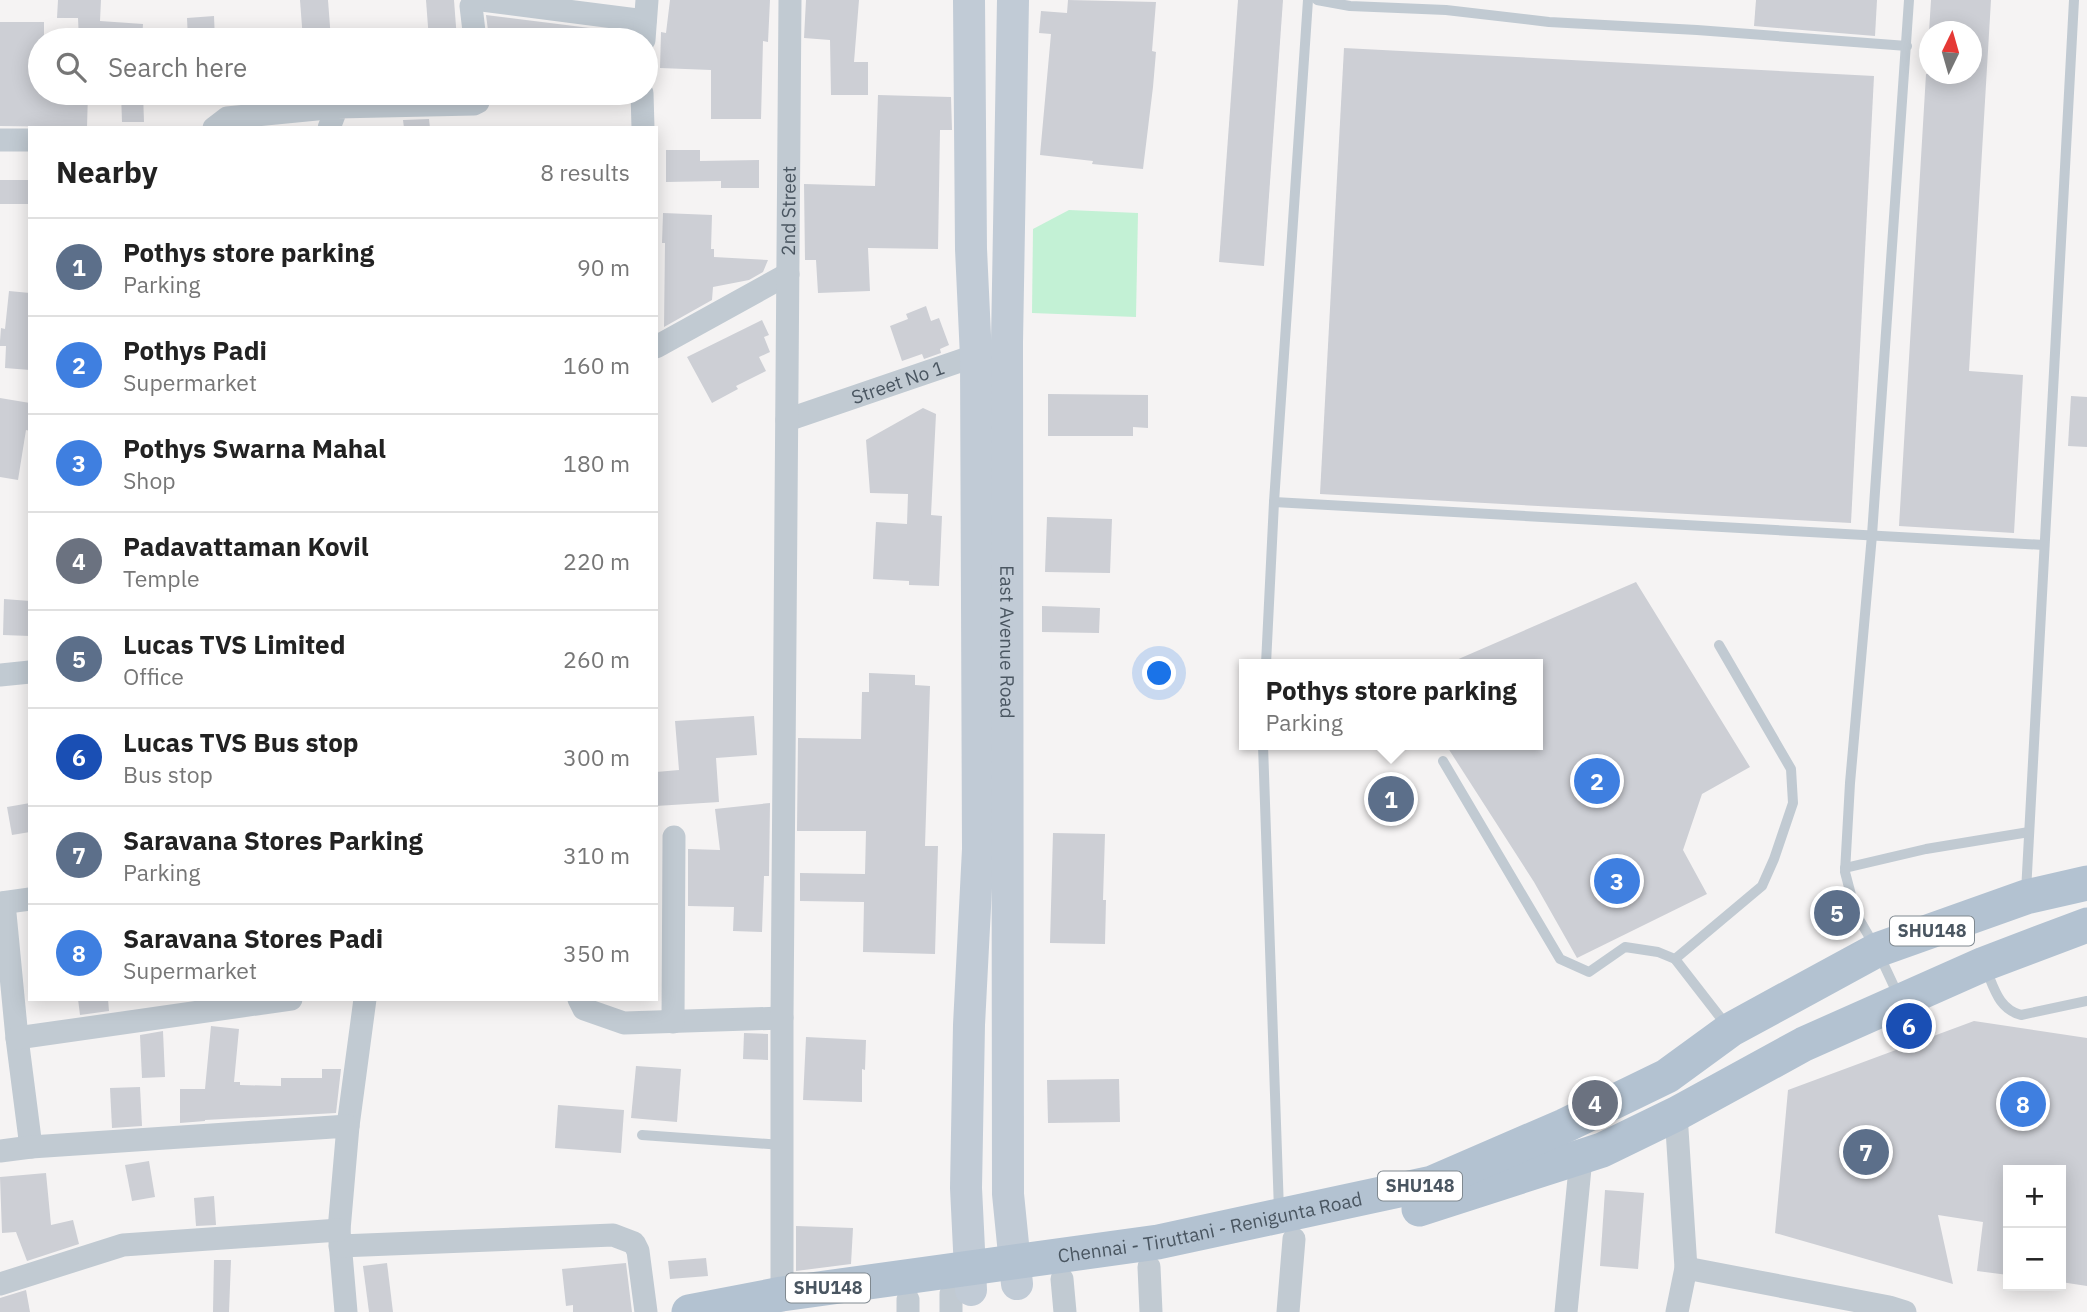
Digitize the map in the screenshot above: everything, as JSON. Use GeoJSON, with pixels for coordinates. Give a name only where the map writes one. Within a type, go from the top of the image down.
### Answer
{"type":"FeatureCollection","features":[{"type":"Feature","properties":{"kind":"main road","name":"East Avenue Road"},"geometry":{"type":"LineString","coordinates":[[960,1291],[978,849],[976,357],[971,248],[969,0]]}},
{"type":"Feature","properties":{"kind":"main road","name":"East Avenue Road"},"geometry":{"type":"LineString","coordinates":[[1013,0],[1007,342],[1008,1194],[1016,1273]]}},
{"type":"Feature","properties":{"kind":"main road","name":"Chennai - Tiruttani - Renigunta Road"},"geometry":{"type":"LineString","coordinates":[[1016,1273],[1064,1295],[1432,1183],[1564,1126],[1667,1076],[1730,1030],[1877,950],[2026,897],[2087,883]]}},
{"type":"Feature","properties":{"kind":"main road","name":"Chennai - Tiruttani - Renigunta Road"},"geometry":{"type":"LineString","coordinates":[[815,1312],[908,1306],[1016,1273],[1158,1242],[1286,1228],[1438,1205],[1581,1158],[1676,1114],[1804,1044],[1984,964],[2087,925]]}},
{"type":"Feature","properties":{"kind":"main road","name":"Chennai - Tiruttani - Renigunta Road"},"geometry":{"type":"LineString","coordinates":[[689,1312],[782,1294],[960,1291]]}},
{"type":"Feature","properties":{"kind":"street"},"geometry":{"type":"LineString","coordinates":[[474,28],[471,6],[475,0]]}},
{"type":"Feature","properties":{"kind":"street"},"geometry":{"type":"LineString","coordinates":[[482,0],[646,20]]}},
{"type":"Feature","properties":{"kind":"street","name":"2nd Street"},"geometry":{"type":"LineString","coordinates":[[782,1294],[790,0]]}},
{"type":"Feature","properties":{"kind":"street"},"geometry":{"type":"LineString","coordinates":[[217,126],[227,118],[333,117],[463,105]]}},
{"type":"Feature","properties":{"kind":"street"},"geometry":{"type":"LineString","coordinates":[[642,105],[643,126]]}},
{"type":"Feature","properties":{"kind":"street"},"geometry":{"type":"LineString","coordinates":[[0,140],[28,140]]}},
{"type":"Feature","properties":{"kind":"street"},"geometry":{"type":"LineString","coordinates":[[658,345],[788,274]]}},
{"type":"Feature","properties":{"kind":"street","name":"Street No 1"},"geometry":{"type":"LineString","coordinates":[[787,420],[976,357],[1007,342]]}},
{"type":"Feature","properties":{"kind":"street"},"geometry":{"type":"LineString","coordinates":[[0,675],[28,672]]}},
{"type":"Feature","properties":{"kind":"street"},"geometry":{"type":"LineString","coordinates":[[673,1022],[674,837]]}},
{"type":"Feature","properties":{"kind":"street"},"geometry":{"type":"LineString","coordinates":[[28,899],[2,903],[31,1147]]}},
{"type":"Feature","properties":{"kind":"street"},"geometry":{"type":"LineString","coordinates":[[17,1038],[277,1001]]}},
{"type":"Feature","properties":{"kind":"street"},"geometry":{"type":"LineString","coordinates":[[346,1312],[340,1238],[348,1126],[365,1001]]}},
{"type":"Feature","properties":{"kind":"street"},"geometry":{"type":"LineString","coordinates":[[580,1001],[584,1009],[624,1023],[782,1018]]}},
{"type":"Feature","properties":{"kind":"street"},"geometry":{"type":"LineString","coordinates":[[1676,1114],[1686,1268],[1677,1312]]}},
{"type":"Feature","properties":{"kind":"street"},"geometry":{"type":"LineString","coordinates":[[0,1151],[348,1126]]}},
{"type":"Feature","properties":{"kind":"street"},"geometry":{"type":"LineString","coordinates":[[1566,1312],[1581,1158]]}},
{"type":"Feature","properties":{"kind":"street"},"geometry":{"type":"LineString","coordinates":[[1286,1228],[1288,1312]]}},
{"type":"Feature","properties":{"kind":"street"},"geometry":{"type":"LineString","coordinates":[[0,1284],[123,1245],[340,1238],[613,1235],[634,1243],[638,1251],[646,1312]]}},
{"type":"Feature","properties":{"kind":"street"},"geometry":{"type":"LineString","coordinates":[[1149,1267],[1151,1312]]}},
{"type":"Feature","properties":{"kind":"street"},"geometry":{"type":"LineString","coordinates":[[1686,1268],[1852,1306],[1905,1312]]}},
{"type":"Feature","properties":{"kind":"lane"},"geometry":{"type":"LineString","coordinates":[[1266,659],[1274,502],[1308,0]]}},
{"type":"Feature","properties":{"kind":"lane"},"geometry":{"type":"LineString","coordinates":[[1317,0],[1350,6],[1446,10],[1549,22],[1907,46]]}},
{"type":"Feature","properties":{"kind":"lane"},"geometry":{"type":"LineString","coordinates":[[1900,1000],[1877,950],[1856,914],[1845,868],[1872,535],[1909,0]]}},
{"type":"Feature","properties":{"kind":"lane"},"geometry":{"type":"LineString","coordinates":[[2026,897],[2074,0]]}},
{"type":"Feature","properties":{"kind":"lane"},"geometry":{"type":"LineString","coordinates":[[1274,502],[2045,545]]}},
{"type":"Feature","properties":{"kind":"lane"},"geometry":{"type":"LineString","coordinates":[[1675,959],[1762,886],[1793,803],[1791,769],[1719,645]]}},
{"type":"Feature","properties":{"kind":"lane"},"geometry":{"type":"LineString","coordinates":[[1263,750],[1286,1228]]}},
{"type":"Feature","properties":{"kind":"lane"},"geometry":{"type":"LineString","coordinates":[[1443,761],[1560,959],[1589,972],[1625,947],[1658,952],[1675,959],[1730,1030]]}},
{"type":"Feature","properties":{"kind":"lane"},"geometry":{"type":"LineString","coordinates":[[1845,868],[1926,849],[2029,832]]}},
{"type":"Feature","properties":{"kind":"lane"},"geometry":{"type":"LineString","coordinates":[[1984,964],[2001,1004],[2011,1012],[2021,1015],[2087,1001]]}},
{"type":"Feature","properties":{"kind":"lane"},"geometry":{"type":"LineString","coordinates":[[642,1135],[782,1145]]}},
{"type":"Feature","properties":{"kind":"green space"},"geometry":{"type":"Polygon","coordinates":[[[1069,210],[1138,213],[1136,317],[1032,313],[1033,229],[1069,210]]]}},
{"type":"Feature","properties":{"kind":"building"},"geometry":{"type":"Polygon","coordinates":[[[58,0],[101,0],[100,21],[143,24],[143,28],[78,28],[78,18],[57,18],[58,0]]]}},
{"type":"Feature","properties":{"kind":"building"},"geometry":{"type":"Polygon","coordinates":[[[300,0],[328,0],[330,28],[302,28],[300,0]]]}},
{"type":"Feature","properties":{"kind":"building"},"geometry":{"type":"Polygon","coordinates":[[[426,0],[454,0],[456,28],[428,28],[426,0]]]}},
{"type":"Feature","properties":{"kind":"building"},"geometry":{"type":"Polygon","coordinates":[[[670,0],[770,0],[768,42],[763,41],[761,119],[711,119],[711,70],[660,68],[661,32],[666,33],[670,0]]]}},
{"type":"Feature","properties":{"kind":"building"},"geometry":{"type":"Polygon","coordinates":[[[806,0],[859,0],[854,62],[868,62],[868,95],[831,95],[830,40],[804,38],[806,0]]]}},
{"type":"Feature","properties":{"kind":"building"},"geometry":{"type":"Polygon","coordinates":[[[1068,0],[1156,2],[1152,51],[1156,52],[1143,169],[1040,155],[1051,34],[1039,33],[1041,11],[1067,13],[1068,0]]]}},
{"type":"Feature","properties":{"kind":"building"},"geometry":{"type":"Polygon","coordinates":[[[1238,0],[1283,0],[1264,266],[1219,262],[1238,0]]]}},
{"type":"Feature","properties":{"kind":"building"},"geometry":{"type":"Polygon","coordinates":[[[1756,0],[1877,0],[1875,36],[1754,26],[1756,0]]]}},
{"type":"Feature","properties":{"kind":"building"},"geometry":{"type":"Polygon","coordinates":[[[1931,0],[1991,0],[1969,371],[2023,375],[2014,533],[1899,526],[1925,84],[1982,84],[1982,21],[1930,21],[1931,0]]]}},
{"type":"Feature","properties":{"kind":"building"},"geometry":{"type":"Polygon","coordinates":[[[486,15],[590,28],[488,28],[486,15]]]}},
{"type":"Feature","properties":{"kind":"building"},"geometry":{"type":"Polygon","coordinates":[[[214,16],[214,28],[187,28],[187,18],[214,16]]]}},
{"type":"Feature","properties":{"kind":"building"},"geometry":{"type":"Polygon","coordinates":[[[0,22],[44,22],[44,28],[28,28],[28,105],[88,105],[87,126],[0,126],[0,22]]]}},
{"type":"Feature","properties":{"kind":"building"},"geometry":{"type":"Polygon","coordinates":[[[1344,48],[1874,76],[1851,523],[1320,494],[1344,48]]]}},
{"type":"Feature","properties":{"kind":"building"},"geometry":{"type":"Polygon","coordinates":[[[878,95],[951,97],[952,130],[940,130],[938,249],[868,248],[870,291],[818,293],[816,260],[805,260],[804,184],[875,186],[878,95]]]}},
{"type":"Feature","properties":{"kind":"building"},"geometry":{"type":"Polygon","coordinates":[[[121,105],[143,105],[144,122],[122,122],[121,105]]]}},
{"type":"Feature","properties":{"kind":"building"},"geometry":{"type":"Polygon","coordinates":[[[429,119],[430,126],[404,126],[403,120],[429,119]]]}},
{"type":"Feature","properties":{"kind":"building"},"geometry":{"type":"Polygon","coordinates":[[[666,150],[700,150],[700,161],[759,160],[759,188],[721,188],[721,181],[666,182],[666,150]]]}},
{"type":"Feature","properties":{"kind":"building"},"geometry":{"type":"Polygon","coordinates":[[[0,180],[28,180],[28,204],[0,204],[0,180]]]}},
{"type":"Feature","properties":{"kind":"building"},"geometry":{"type":"Polygon","coordinates":[[[663,213],[712,215],[711,249],[714,249],[714,257],[768,260],[763,272],[749,280],[713,287],[712,300],[664,327],[663,213]]]}},
{"type":"Feature","properties":{"kind":"building"},"geometry":{"type":"Polygon","coordinates":[[[9,291],[28,293],[28,370],[5,368],[6,346],[0,346],[0,341],[1,328],[5,329],[9,291]]]}},
{"type":"Feature","properties":{"kind":"building"},"geometry":{"type":"Polygon","coordinates":[[[926,306],[931,321],[939,318],[949,345],[940,349],[941,353],[924,359],[922,354],[902,361],[890,326],[908,319],[906,314],[926,306]]]}},
{"type":"Feature","properties":{"kind":"building"},"geometry":{"type":"Polygon","coordinates":[[[762,320],[769,335],[764,337],[770,352],[759,357],[766,371],[736,386],[738,389],[712,403],[687,357],[762,320]]]}},
{"type":"Feature","properties":{"kind":"building"},"geometry":{"type":"Polygon","coordinates":[[[1048,394],[1148,395],[1148,428],[1133,427],[1133,436],[1048,436],[1048,394]]]}},
{"type":"Feature","properties":{"kind":"building"},"geometry":{"type":"Polygon","coordinates":[[[2071,396],[2087,397],[2087,447],[2068,446],[2071,396]]]}},
{"type":"Feature","properties":{"kind":"building"},"geometry":{"type":"Polygon","coordinates":[[[0,398],[28,403],[28,430],[18,480],[0,477],[0,398]]]}},
{"type":"Feature","properties":{"kind":"building"},"geometry":{"type":"Polygon","coordinates":[[[923,408],[936,414],[931,515],[942,516],[939,586],[909,585],[909,581],[873,579],[876,522],[907,524],[908,494],[870,493],[866,440],[923,408]]]}},
{"type":"Feature","properties":{"kind":"building"},"geometry":{"type":"Polygon","coordinates":[[[1047,517],[1112,519],[1110,573],[1045,572],[1047,517]]]}},
{"type":"Feature","properties":{"kind":"building"},"geometry":{"type":"Polygon","coordinates":[[[1636,582],[1750,767],[1702,794],[1683,850],[1707,894],[1577,958],[1534,882],[1449,750],[1543,750],[1543,659],[1459,659],[1636,582]]]}},
{"type":"Feature","properties":{"kind":"building"},"geometry":{"type":"Polygon","coordinates":[[[4,599],[28,601],[28,636],[3,635],[4,599]]]}},
{"type":"Feature","properties":{"kind":"building"},"geometry":{"type":"Polygon","coordinates":[[[1042,606],[1100,608],[1099,633],[1042,632],[1042,606]]]}},
{"type":"Feature","properties":{"kind":"building"},"geometry":{"type":"Polygon","coordinates":[[[869,673],[915,675],[915,685],[930,686],[925,846],[938,846],[935,954],[863,952],[864,902],[800,901],[800,873],[865,874],[866,831],[797,831],[798,738],[861,739],[862,692],[869,692],[869,673]]]}},
{"type":"Feature","properties":{"kind":"building"},"geometry":{"type":"Polygon","coordinates":[[[754,716],[757,755],[716,758],[719,802],[658,806],[658,772],[679,770],[675,721],[754,716]]]}},
{"type":"Feature","properties":{"kind":"building"},"geometry":{"type":"Polygon","coordinates":[[[28,803],[28,832],[12,835],[7,807],[28,803]]]}},
{"type":"Feature","properties":{"kind":"building"},"geometry":{"type":"Polygon","coordinates":[[[770,803],[769,876],[764,876],[762,932],[733,931],[734,907],[688,906],[688,849],[720,850],[715,809],[770,803]]]}},
{"type":"Feature","properties":{"kind":"building"},"geometry":{"type":"Polygon","coordinates":[[[1053,833],[1105,834],[1105,944],[1050,943],[1053,833]]]}},
{"type":"Feature","properties":{"kind":"building"},"geometry":{"type":"Polygon","coordinates":[[[78,1001],[108,1001],[109,1011],[80,1015],[78,1001]]]}},
{"type":"Feature","properties":{"kind":"building"},"geometry":{"type":"Polygon","coordinates":[[[1974,1021],[2087,1038],[2087,1286],[2066,1283],[2066,1165],[2003,1165],[2003,1274],[1977,1271],[1983,1222],[1938,1215],[1953,1284],[1775,1233],[1788,1090],[1974,1021]]]}},
{"type":"Feature","properties":{"kind":"building"},"geometry":{"type":"Polygon","coordinates":[[[211,1026],[239,1029],[234,1082],[240,1082],[240,1085],[281,1086],[281,1078],[322,1078],[322,1069],[341,1069],[336,1113],[180,1123],[180,1089],[205,1089],[211,1026]]]}},
{"type":"Feature","properties":{"kind":"building"},"geometry":{"type":"Polygon","coordinates":[[[163,1031],[165,1077],[142,1078],[140,1035],[163,1031]]]}},
{"type":"Feature","properties":{"kind":"building"},"geometry":{"type":"Polygon","coordinates":[[[744,1033],[768,1034],[768,1060],[743,1059],[744,1033]]]}},
{"type":"Feature","properties":{"kind":"building"},"geometry":{"type":"Polygon","coordinates":[[[806,1037],[866,1040],[865,1070],[862,1069],[862,1102],[803,1100],[806,1037]]]}},
{"type":"Feature","properties":{"kind":"building"},"geometry":{"type":"Polygon","coordinates":[[[636,1066],[681,1069],[677,1122],[631,1118],[636,1066]]]}},
{"type":"Feature","properties":{"kind":"building"},"geometry":{"type":"Polygon","coordinates":[[[1119,1079],[1120,1122],[1048,1123],[1047,1080],[1119,1079]]]}},
{"type":"Feature","properties":{"kind":"building"},"geometry":{"type":"Polygon","coordinates":[[[140,1087],[142,1126],[112,1128],[110,1088],[140,1087]]]}},
{"type":"Feature","properties":{"kind":"building"},"geometry":{"type":"Polygon","coordinates":[[[558,1105],[624,1110],[621,1153],[555,1148],[558,1105]]]}},
{"type":"Feature","properties":{"kind":"building"},"geometry":{"type":"Polygon","coordinates":[[[149,1161],[155,1197],[132,1201],[125,1165],[149,1161]]]}},
{"type":"Feature","properties":{"kind":"building"},"geometry":{"type":"Polygon","coordinates":[[[46,1173],[51,1225],[73,1220],[79,1244],[27,1261],[16,1232],[2,1233],[0,1177],[46,1173]]]}},
{"type":"Feature","properties":{"kind":"building"},"geometry":{"type":"Polygon","coordinates":[[[1605,1190],[1644,1193],[1638,1269],[1600,1266],[1605,1190]]]}},
{"type":"Feature","properties":{"kind":"building"},"geometry":{"type":"Polygon","coordinates":[[[214,1196],[216,1225],[196,1226],[194,1198],[214,1196]]]}},
{"type":"Feature","properties":{"kind":"building"},"geometry":{"type":"Polygon","coordinates":[[[796,1226],[853,1228],[851,1264],[796,1271],[796,1226]]]}},
{"type":"Feature","properties":{"kind":"building"},"geometry":{"type":"Polygon","coordinates":[[[706,1258],[708,1276],[670,1279],[668,1261],[706,1258]]]}},
{"type":"Feature","properties":{"kind":"building"},"geometry":{"type":"Polygon","coordinates":[[[214,1260],[231,1260],[229,1312],[213,1312],[214,1260]]]}},
{"type":"Feature","properties":{"kind":"building"},"geometry":{"type":"Polygon","coordinates":[[[387,1263],[393,1312],[369,1312],[363,1266],[387,1263]]]}},
{"type":"Feature","properties":{"kind":"building"},"geometry":{"type":"Polygon","coordinates":[[[626,1263],[632,1312],[573,1312],[573,1305],[566,1306],[562,1269],[626,1263]]]}},
{"type":"Feature","properties":{"kind":"building"},"geometry":{"type":"Polygon","coordinates":[[[26,1290],[30,1312],[0,1312],[0,1298],[26,1290]]]}},
{"type":"Feature","properties":{"kind":"place","name":"Pothys Padi"},"geometry":{"type":"Point","coordinates":[1597,781]}},
{"type":"Feature","properties":{"kind":"place","name":"Pothys store parking"},"geometry":{"type":"Point","coordinates":[1391,799]}},
{"type":"Feature","properties":{"kind":"place","name":"Pothys Swarna Mahal"},"geometry":{"type":"Point","coordinates":[1617,881]}},
{"type":"Feature","properties":{"kind":"place","name":"Lucas TVS Limited"},"geometry":{"type":"Point","coordinates":[1837,913]}},
{"type":"Feature","properties":{"kind":"place","name":"Lucas TVS Bus stop"},"geometry":{"type":"Point","coordinates":[1909,1026]}},
{"type":"Feature","properties":{"kind":"place","name":"Padavattaman Kovil"},"geometry":{"type":"Point","coordinates":[1595,1103]}},
{"type":"Feature","properties":{"kind":"place","name":"Saravana Stores Padi"},"geometry":{"type":"Point","coordinates":[2023,1104]}},
{"type":"Feature","properties":{"kind":"place","name":"Saravana Stores Parking"},"geometry":{"type":"Point","coordinates":[1866,1152]}}]}
